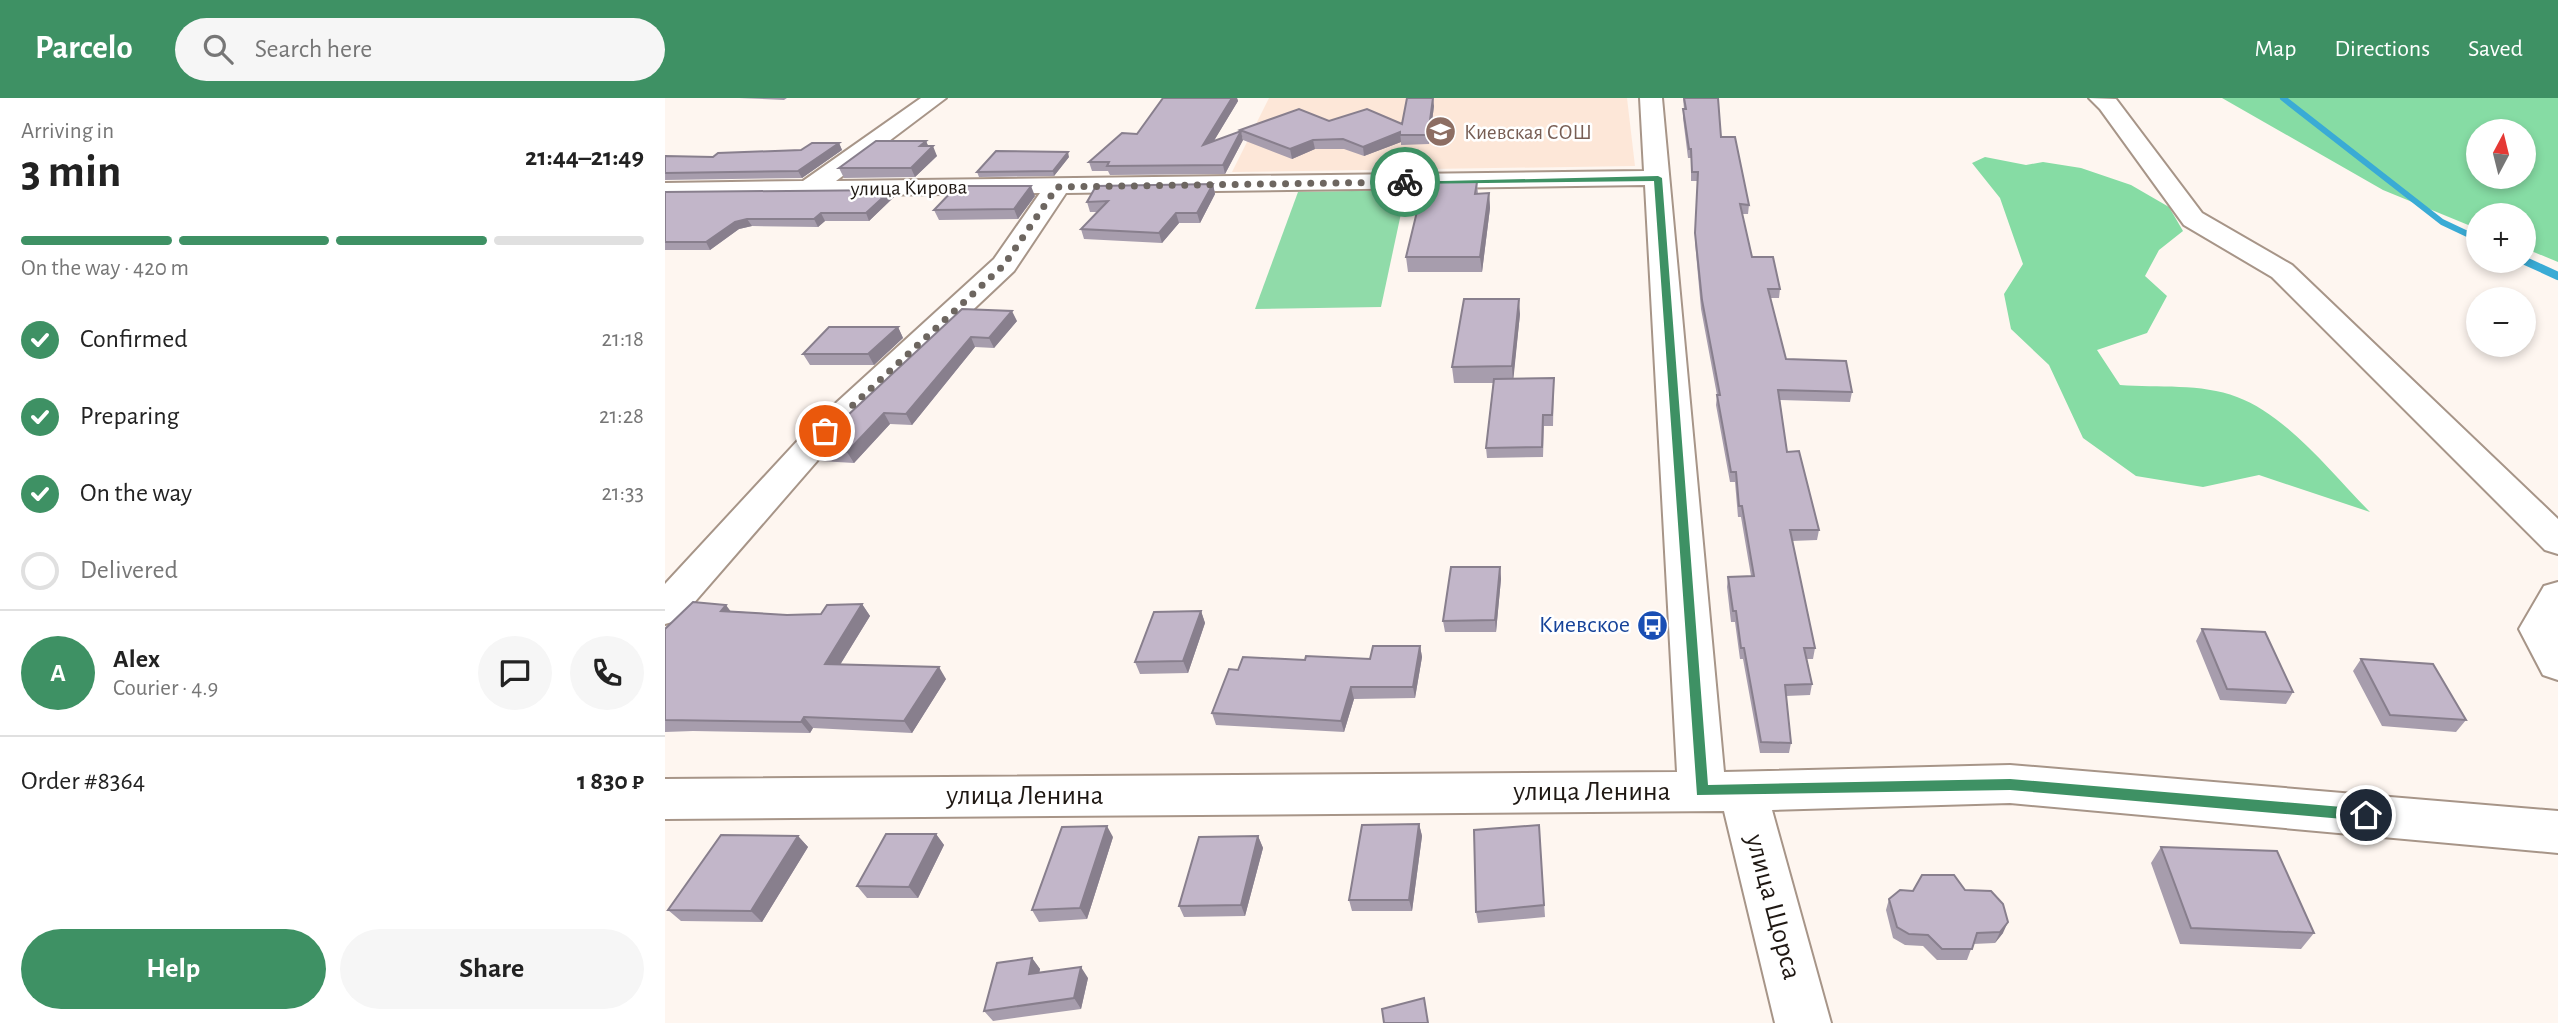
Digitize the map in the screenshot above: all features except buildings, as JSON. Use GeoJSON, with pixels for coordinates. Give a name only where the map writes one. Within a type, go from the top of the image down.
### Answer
{"type":"FeatureCollection","features":[{"type":"Feature","properties":{"kind":"street"},"geometry":{"type":"LineString","coordinates":[[808,189],[935,98]]}},
{"type":"Feature","properties":{"kind":"street","name":"улица Щорса"},"geometry":{"type":"LineString","coordinates":[[1651,98],[1722,791],[1803,1023]]}},
{"type":"Feature","properties":{"kind":"street"},"geometry":{"type":"LineString","coordinates":[[2100,98],[2108,104],[2193,219],[2282,271],[2558,541]]}},
{"type":"Feature","properties":{"kind":"street","name":"улица Кирова"},"geometry":{"type":"LineString","coordinates":[[665,190],[1658,178]]}},
{"type":"Feature","properties":{"kind":"street"},"geometry":{"type":"LineString","coordinates":[[665,610],[825,431],[1004,265],[1057,187]]}},
{"type":"Feature","properties":{"kind":"street"},"geometry":{"type":"LineString","coordinates":[[2558,596],[2540,629],[2558,664]]}},
{"type":"Feature","properties":{"kind":"street","name":"улица Ленина"},"geometry":{"type":"LineString","coordinates":[[665,799],[1722,791],[2010,784],[2558,832]]}},
{"type":"Feature","properties":{"kind":"shaded area","name":"Киевская СОШ"},"geometry":{"type":"Polygon","coordinates":[[[1269,98],[1627,98],[1635,166],[1232,172],[1269,98]]]}},
{"type":"Feature","properties":{"kind":"green space"},"geometry":{"type":"Polygon","coordinates":[[[2222,98],[2558,98],[2558,262],[2536,253],[2536,203],[2466,203],[2466,224],[2383,190],[2222,98]]]}},
{"type":"Feature","properties":{"kind":"green space"},"geometry":{"type":"Polygon","coordinates":[[[1985,157],[2026,165],[2043,162],[2081,168],[2131,185],[2169,207],[2183,231],[2159,250],[2145,276],[2167,296],[2147,333],[2097,350],[2120,385],[2209,390],[2237,397],[2256,406],[2308,447],[2370,512],[2259,475],[2203,487],[2136,476],[2083,438],[2049,365],[2011,329],[2004,294],[2023,264],[2000,198],[1972,163],[1985,157]]]}},
{"type":"Feature","properties":{"kind":"green space"},"geometry":{"type":"Polygon","coordinates":[[[1406,190],[1381,307],[1255,309],[1298,192],[1406,190]]]}},
{"type":"Feature","properties":{"kind":"waterway"},"geometry":{"type":"LineString","coordinates":[[2283,98],[2442,222],[2466,233]]}},
{"type":"Feature","properties":{"kind":"waterway"},"geometry":{"type":"LineString","coordinates":[[2536,266],[2558,276]]}},
{"type":"Feature","properties":{"kind":"way so far"},"geometry":{"type":"LineString","coordinates":[[825,431],[1004,265],[1057,187],[1405,182]]}},
{"type":"Feature","properties":{"kind":"place","name":"Киевская СОШ"},"geometry":{"type":"Point","coordinates":[1441,132]}},
{"type":"Feature","properties":{"kind":"place","name":"Киевское"},"geometry":{"type":"Point","coordinates":[1653,625]}},
{"type":"Feature","properties":{"kind":"route"},"geometry":{"type":"LineString","coordinates":[[1405,182],[1658,178],[1702,791],[2010,784],[2366,815]]}}]}
